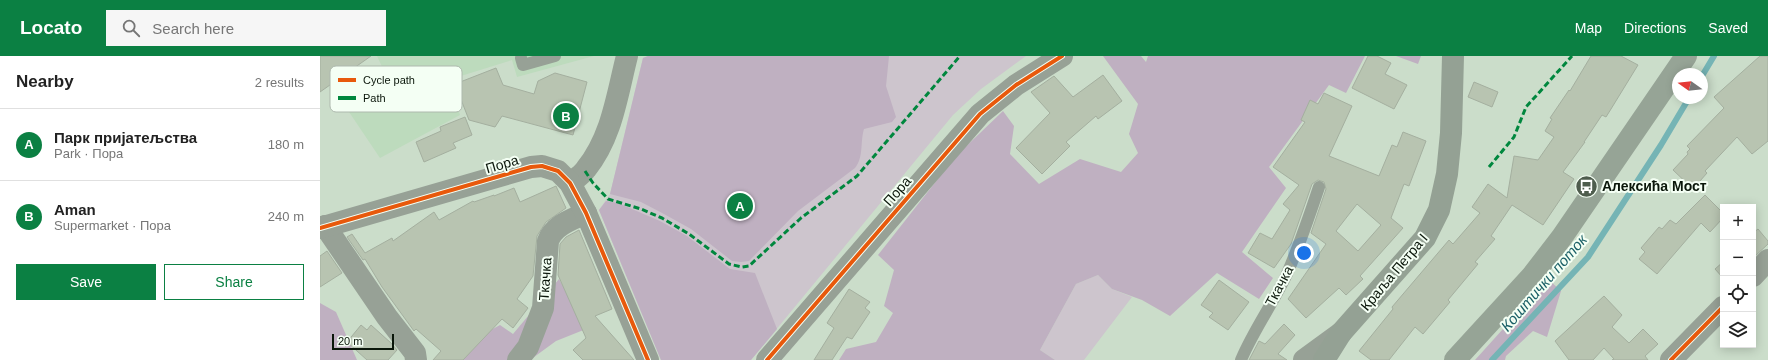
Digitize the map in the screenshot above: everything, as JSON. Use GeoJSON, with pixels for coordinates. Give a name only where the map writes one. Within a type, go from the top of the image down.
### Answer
{"type":"FeatureCollection","features":[{"type":"Feature","properties":{"kind":"main road","name":"Краља Петра I"},"geometry":{"type":"LineString","coordinates":[[1324,360],[1341,333],[1425,238],[1439,210],[1447,174],[1451,134],[1453,56]]}},
{"type":"Feature","properties":{"kind":"main road"},"geometry":{"type":"LineString","coordinates":[[1455,360],[1532,276],[1562,237],[1686,56]]}},
{"type":"Feature","properties":{"kind":"street"},"geometry":{"type":"LineString","coordinates":[[570,183],[585,171],[603,144],[612,118],[627,56]]}},
{"type":"Feature","properties":{"kind":"street","name":"Пора"},"geometry":{"type":"LineString","coordinates":[[767,360],[980,114],[1016,85],[1062,56]]}},
{"type":"Feature","properties":{"kind":"street","name":"Пора"},"geometry":{"type":"LineString","coordinates":[[323,227],[531,167],[542,166],[558,170],[570,183],[586,213],[648,360]]}},
{"type":"Feature","properties":{"kind":"street","name":"Ткачка"},"geometry":{"type":"LineString","coordinates":[[518,360],[528,347],[543,308],[548,241],[551,233],[558,227],[586,213]]}},
{"type":"Feature","properties":{"kind":"street"},"geometry":{"type":"LineString","coordinates":[[323,227],[415,354],[416,360]]}},
{"type":"Feature","properties":{"kind":"street"},"geometry":{"type":"LineString","coordinates":[[1756,273],[1768,260]]}},
{"type":"Feature","properties":{"kind":"street"},"geometry":{"type":"LineString","coordinates":[[1671,360],[1720,310]]}},
{"type":"Feature","properties":{"kind":"street"},"geometry":{"type":"LineString","coordinates":[[1304,360],[1341,333]]}},
{"type":"Feature","properties":{"kind":"lane"},"geometry":{"type":"LineString","coordinates":[[521,58],[523,65],[555,56]]}},
{"type":"Feature","properties":{"kind":"lane","name":"Ткачка"},"geometry":{"type":"LineString","coordinates":[[1241,360],[1248,343],[1285,277],[1306,230],[1319,187]]}},
{"type":"Feature","properties":{"kind":"shaded area"},"geometry":{"type":"Polygon","coordinates":[[[377,56],[594,56],[517,77],[512,60],[462,76],[462,66],[382,66],[377,56]]]}},
{"type":"Feature","properties":{"kind":"shaded area"},"geometry":{"type":"Polygon","coordinates":[[[648,56],[1026,56],[981,89],[953,115],[751,360],[661,360],[599,210],[610,194],[643,58],[648,56]]]}},
{"type":"Feature","properties":{"kind":"shaded area"},"geometry":{"type":"Polygon","coordinates":[[[648,56],[889,56],[886,86],[896,117],[892,122],[864,129],[860,159],[855,168],[798,211],[749,261],[732,261],[691,229],[664,214],[641,202],[610,194],[643,58],[648,56]]]}},
{"type":"Feature","properties":{"kind":"shaded area"},"geometry":{"type":"Polygon","coordinates":[[[1103,56],[1141,56],[1146,62],[1148,56],[1365,56],[1346,93],[1329,85],[1269,167],[1286,188],[1242,252],[1273,278],[1259,299],[1217,273],[1170,316],[1142,300],[1112,289],[1098,275],[1076,284],[1040,350],[1055,360],[839,360],[846,349],[876,342],[893,313],[884,306],[894,270],[878,255],[956,156],[1003,111],[1014,126],[1010,154],[1039,184],[1080,159],[1121,172],[1138,153],[1129,134],[1138,104],[1103,56]]]}},
{"type":"Feature","properties":{"kind":"shaded area"},"geometry":{"type":"Polygon","coordinates":[[[1396,56],[1421,56],[1418,64],[1396,56]]]}},
{"type":"Feature","properties":{"kind":"shaded area"},"geometry":{"type":"Polygon","coordinates":[[[349,112],[459,112],[460,115],[380,158],[349,112]]]}},
{"type":"Feature","properties":{"kind":"shaded area"},"geometry":{"type":"Polygon","coordinates":[[[606,201],[618,203],[660,221],[687,236],[730,269],[755,273],[777,329],[751,360],[661,360],[599,210],[606,201]]]}},
{"type":"Feature","properties":{"kind":"shaded area"},"geometry":{"type":"Polygon","coordinates":[[[1098,275],[1112,289],[1132,297],[1084,360],[1055,360],[1040,350],[1076,284],[1098,275]]]}},
{"type":"Feature","properties":{"kind":"shaded area"},"geometry":{"type":"Polygon","coordinates":[[[559,279],[586,329],[556,341],[530,360],[461,360],[467,343],[500,325],[513,334],[559,279]]]}},
{"type":"Feature","properties":{"kind":"shaded area"},"geometry":{"type":"Polygon","coordinates":[[[1548,279],[1561,291],[1547,337],[1533,331],[1506,356],[1505,360],[1475,360],[1548,279]]]}},
{"type":"Feature","properties":{"kind":"shaded area"},"geometry":{"type":"Polygon","coordinates":[[[320,303],[336,312],[357,360],[320,360],[320,303]]]}},
{"type":"Feature","properties":{"kind":"building"},"geometry":{"type":"Polygon","coordinates":[[[320,56],[371,56],[357,66],[330,66],[330,85],[320,92],[320,56]]]}},
{"type":"Feature","properties":{"kind":"building"},"geometry":{"type":"Polygon","coordinates":[[[1368,56],[1377,56],[1391,63],[1385,74],[1407,85],[1394,109],[1352,88],[1368,56]]]}},
{"type":"Feature","properties":{"kind":"building"},"geometry":{"type":"Polygon","coordinates":[[[1591,56],[1621,56],[1638,65],[1606,117],[1602,115],[1585,142],[1563,172],[1574,179],[1543,225],[1512,205],[1491,236],[1495,239],[1475,262],[1478,264],[1448,300],[1450,302],[1423,334],[1415,327],[1389,360],[1371,360],[1359,351],[1393,309],[1392,307],[1449,240],[1453,244],[1480,213],[1472,207],[1488,184],[1507,198],[1514,156],[1538,160],[1554,137],[1545,131],[1552,119],[1550,118],[1569,90],[1570,91],[1591,56]]]}},
{"type":"Feature","properties":{"kind":"building"},"geometry":{"type":"Polygon","coordinates":[[[1760,56],[1768,56],[1768,141],[1752,154],[1737,137],[1705,171],[1707,173],[1693,189],[1673,170],[1688,154],[1687,152],[1690,149],[1687,146],[1724,108],[1714,97],[1760,56]]]}},
{"type":"Feature","properties":{"kind":"building"},"geometry":{"type":"Polygon","coordinates":[[[496,68],[503,85],[534,94],[538,81],[555,73],[587,82],[573,135],[502,116],[495,127],[469,120],[462,102],[462,81],[496,68]]]}},
{"type":"Feature","properties":{"kind":"building"},"geometry":{"type":"Polygon","coordinates":[[[1103,75],[1122,101],[1098,119],[1096,116],[1066,142],[1070,146],[1042,174],[1016,148],[1050,113],[1031,92],[1054,76],[1073,97],[1103,75]]]}},
{"type":"Feature","properties":{"kind":"building"},"geometry":{"type":"Polygon","coordinates":[[[1474,82],[1498,92],[1492,107],[1468,97],[1474,82]]]}},
{"type":"Feature","properties":{"kind":"building"},"geometry":{"type":"Polygon","coordinates":[[[1324,93],[1352,106],[1329,156],[1379,176],[1392,145],[1397,147],[1403,132],[1426,141],[1409,186],[1404,184],[1391,218],[1403,228],[1360,276],[1363,279],[1346,295],[1339,288],[1306,318],[1288,299],[1326,244],[1311,233],[1326,189],[1324,182],[1318,180],[1312,184],[1291,244],[1274,268],[1248,253],[1260,233],[1272,239],[1290,210],[1283,204],[1299,185],[1273,167],[1305,122],[1301,120],[1310,100],[1318,104],[1324,93]],[[1357,204],[1336,231],[1358,251],[1381,225],[1357,204]]]}},
{"type":"Feature","properties":{"kind":"building"},"geometry":{"type":"Polygon","coordinates":[[[465,117],[472,135],[453,143],[456,148],[424,162],[416,142],[441,131],[440,127],[465,117]]]}},
{"type":"Feature","properties":{"kind":"building"},"geometry":{"type":"Polygon","coordinates":[[[556,186],[566,208],[546,222],[537,236],[533,276],[517,299],[528,308],[513,328],[502,319],[463,360],[433,360],[441,351],[416,329],[414,331],[382,287],[365,259],[363,260],[347,237],[352,234],[365,253],[392,238],[393,241],[434,212],[439,220],[473,201],[474,202],[494,196],[514,188],[520,202],[556,186]]]}},
{"type":"Feature","properties":{"kind":"building"},"geometry":{"type":"Polygon","coordinates":[[[1705,195],[1720,210],[1720,221],[1710,232],[1701,223],[1657,274],[1639,259],[1645,252],[1641,248],[1659,227],[1662,229],[1670,220],[1676,224],[1705,195]]]}},
{"type":"Feature","properties":{"kind":"building"},"geometry":{"type":"Polygon","coordinates":[[[1758,229],[1768,241],[1768,244],[1756,255],[1756,240],[1756,231],[1758,229]]]}},
{"type":"Feature","properties":{"kind":"building"},"geometry":{"type":"Polygon","coordinates":[[[579,230],[612,309],[595,316],[634,360],[583,360],[573,350],[586,338],[558,275],[560,244],[566,237],[579,230]]]}},
{"type":"Feature","properties":{"kind":"building"},"geometry":{"type":"Polygon","coordinates":[[[327,251],[342,273],[320,287],[320,256],[327,251]]]}},
{"type":"Feature","properties":{"kind":"building"},"geometry":{"type":"Polygon","coordinates":[[[1720,265],[1720,275],[1715,269],[1720,265]]]}},
{"type":"Feature","properties":{"kind":"building"},"geometry":{"type":"Polygon","coordinates":[[[1219,280],[1249,302],[1228,330],[1209,317],[1213,313],[1201,305],[1219,280]]]}},
{"type":"Feature","properties":{"kind":"building"},"geometry":{"type":"Polygon","coordinates":[[[849,289],[870,302],[865,308],[870,312],[852,339],[847,337],[832,360],[814,360],[834,328],[827,323],[849,289]]]}},
{"type":"Feature","properties":{"kind":"building"},"geometry":{"type":"Polygon","coordinates":[[[1604,296],[1622,315],[1612,327],[1629,343],[1643,329],[1658,344],[1645,356],[1648,360],[1612,360],[1614,359],[1604,348],[1593,360],[1569,360],[1555,341],[1604,296]]]}},
{"type":"Feature","properties":{"kind":"building"},"geometry":{"type":"Polygon","coordinates":[[[1284,324],[1295,335],[1278,354],[1287,360],[1249,360],[1259,341],[1265,344],[1284,324]]]}},
{"type":"Feature","properties":{"kind":"building"},"geometry":{"type":"Polygon","coordinates":[[[361,325],[367,330],[371,325],[397,350],[388,360],[367,360],[347,342],[361,325]]]}},
{"type":"Feature","properties":{"kind":"waterway","name":"Коштички поток"},"geometry":{"type":"LineString","coordinates":[[1707,68],[1714,56]]}},
{"type":"Feature","properties":{"kind":"waterway","name":"Коштички поток"},"geometry":{"type":"LineString","coordinates":[[1492,360],[1588,257],[1661,145],[1685,104]]}},
{"type":"Feature","properties":{"kind":"marked path"},"geometry":{"type":"LineString","coordinates":[[585,171],[593,183],[608,199],[641,209],[662,218],[689,234],[729,264],[742,267],[749,266],[801,218],[857,176],[960,56]]}},
{"type":"Feature","properties":{"kind":"marked path"},"geometry":{"type":"LineString","coordinates":[[1489,167],[1514,137],[1526,107],[1572,56]]}},
{"type":"Feature","properties":{"kind":"cycle path"},"geometry":{"type":"LineString","coordinates":[[767,360],[980,114],[1016,85],[1062,56]]}},
{"type":"Feature","properties":{"kind":"cycle path"},"geometry":{"type":"LineString","coordinates":[[320,228],[531,167],[542,166],[558,171],[570,183],[586,213],[648,360]]}},
{"type":"Feature","properties":{"kind":"cycle path"},"geometry":{"type":"LineString","coordinates":[[1671,360],[1720,310]]}},
{"type":"Feature","properties":{"kind":"place","name":"Aman"},"geometry":{"type":"Point","coordinates":[566,116]}},
{"type":"Feature","properties":{"kind":"place","name":"Алексића Мост"},"geometry":{"type":"Point","coordinates":[1586,186]}},
{"type":"Feature","properties":{"kind":"place","name":"Парк пријатељства"},"geometry":{"type":"Point","coordinates":[740,206]}}]}
